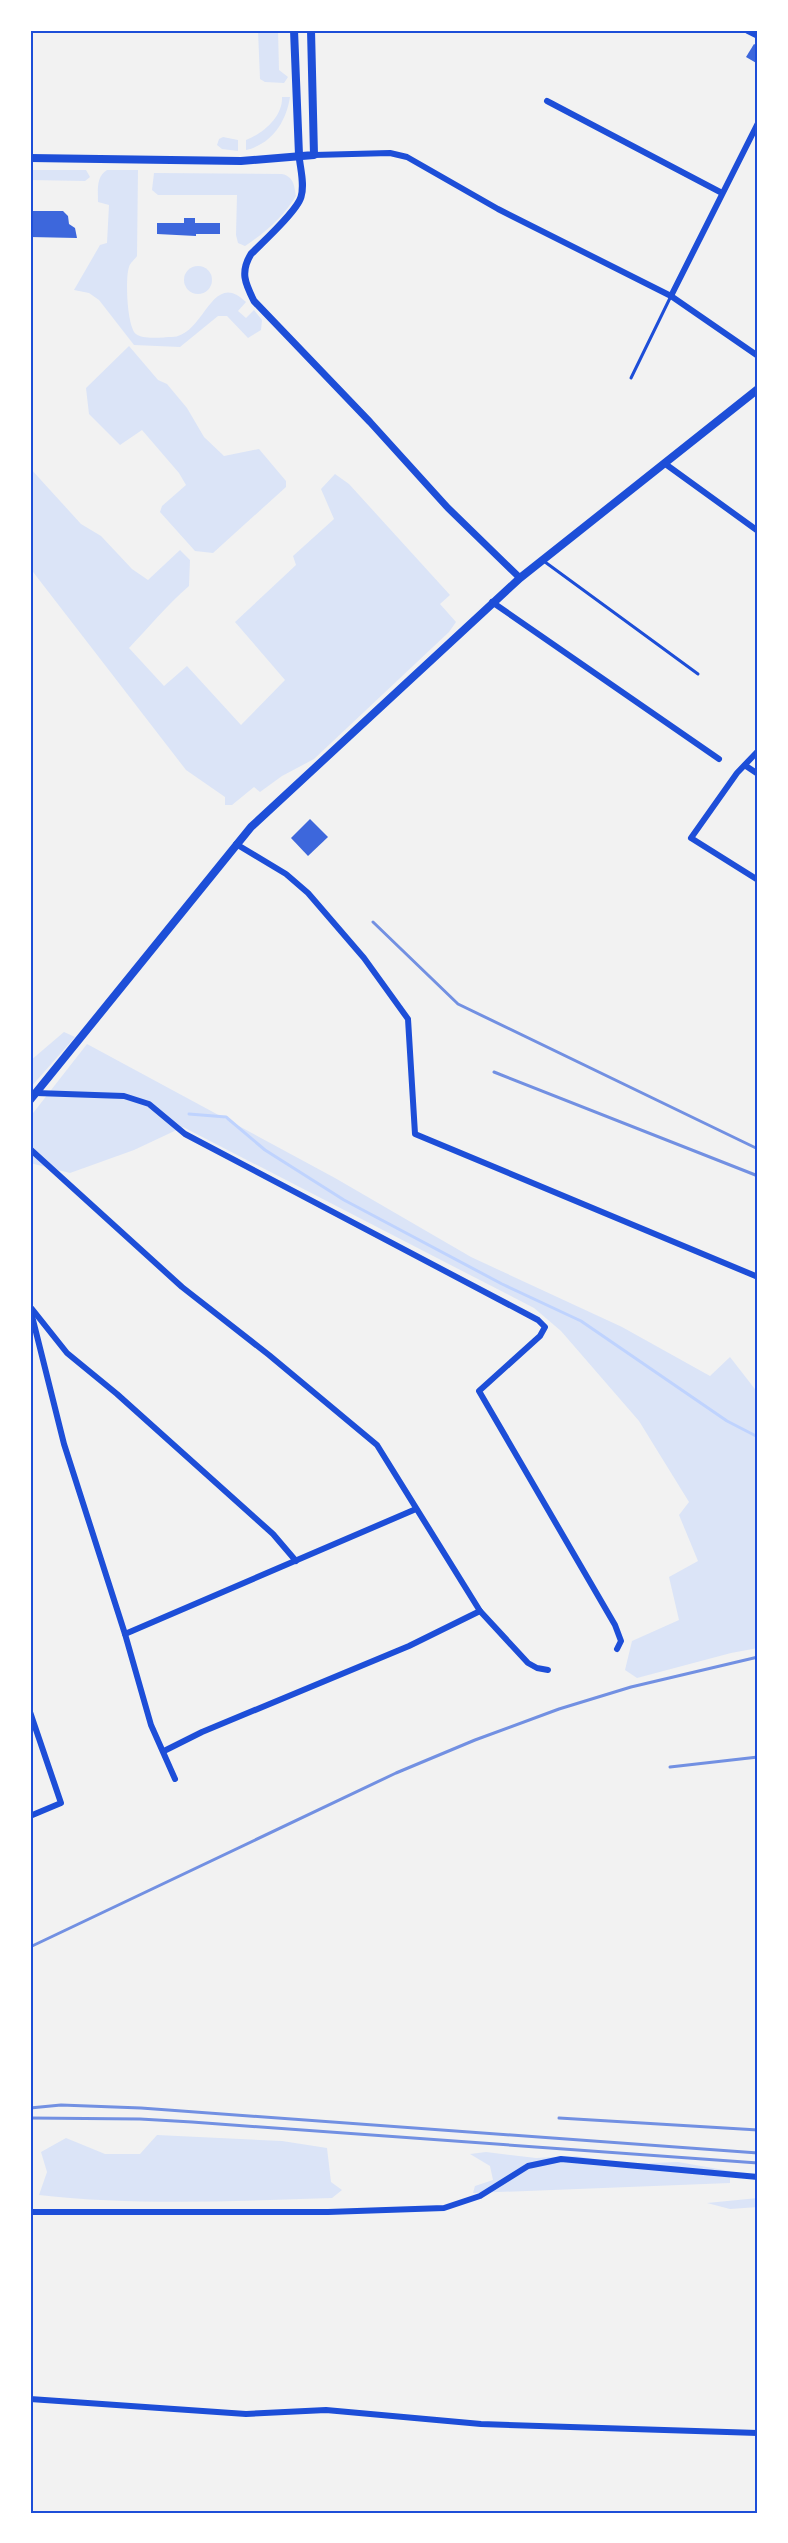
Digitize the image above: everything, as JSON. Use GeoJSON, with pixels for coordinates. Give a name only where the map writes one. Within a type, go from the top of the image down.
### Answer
{"type":"FeatureCollection","features":[{"type":"Feature","properties":{"kind":"main road"},"geometry":{"type":"LineString","coordinates":[[294,30],[299,155]]}},
{"type":"Feature","properties":{"kind":"main road"},"geometry":{"type":"LineString","coordinates":[[30,158],[241,161],[314,155],[311,30]]}},
{"type":"Feature","properties":{"kind":"main road"},"geometry":{"type":"LineString","coordinates":[[748,30],[758,35]]}},
{"type":"Feature","properties":{"kind":"main road"},"geometry":{"type":"LineString","coordinates":[[33,1097],[251,827],[519,578],[758,389]]}},
{"type":"Feature","properties":{"kind":"street"},"geometry":{"type":"LineString","coordinates":[[547,101],[722,192]]}},
{"type":"Feature","properties":{"kind":"street"},"geometry":{"type":"LineString","coordinates":[[671,296],[758,123]]}},
{"type":"Feature","properties":{"kind":"street"},"geometry":{"type":"LineString","coordinates":[[314,155],[390,153],[407,157],[498,209],[671,296],[758,356]]}},
{"type":"Feature","properties":{"kind":"street"},"geometry":{"type":"LineString","coordinates":[[299,155],[301,198],[246,263],[244,282],[254,301],[448,507],[519,578]]}},
{"type":"Feature","properties":{"kind":"street"},"geometry":{"type":"LineString","coordinates":[[664,463],[758,531]]}},
{"type":"Feature","properties":{"kind":"street"},"geometry":{"type":"LineString","coordinates":[[492,602],[719,759]]}},
{"type":"Feature","properties":{"kind":"street"},"geometry":{"type":"LineString","coordinates":[[758,751],[737,773],[692,838],[758,880]]}},
{"type":"Feature","properties":{"kind":"street"},"geometry":{"type":"LineString","coordinates":[[746,766],[758,774]]}},
{"type":"Feature","properties":{"kind":"street"},"geometry":{"type":"LineString","coordinates":[[236,844],[286,874],[308,893],[364,958],[408,1019],[415,1134],[758,1277]]}},
{"type":"Feature","properties":{"kind":"street"},"geometry":{"type":"LineString","coordinates":[[33,1097],[124,1096],[149,1104],[185,1134],[538,1320],[545,1327],[540,1336],[478,1391],[615,1625],[621,1641],[617,1649]]}},
{"type":"Feature","properties":{"kind":"street"},"geometry":{"type":"LineString","coordinates":[[30,1149],[182,1287],[269,1355],[377,1445],[480,1611],[528,1663],[548,1670]]}},
{"type":"Feature","properties":{"kind":"street"},"geometry":{"type":"LineString","coordinates":[[30,1307],[67,1353],[117,1394],[264,1526],[296,1561]]}},
{"type":"Feature","properties":{"kind":"street"},"geometry":{"type":"LineString","coordinates":[[30,1307],[64,1444],[125,1634],[151,1725],[175,1779]]}},
{"type":"Feature","properties":{"kind":"street"},"geometry":{"type":"LineString","coordinates":[[125,1634],[416,1509]]}},
{"type":"Feature","properties":{"kind":"street"},"geometry":{"type":"LineString","coordinates":[[164,1751],[202,1732],[409,1646],[480,1611]]}},
{"type":"Feature","properties":{"kind":"street"},"geometry":{"type":"LineString","coordinates":[[30,1712],[61,1803],[30,1816]]}},
{"type":"Feature","properties":{"kind":"street"},"geometry":{"type":"LineString","coordinates":[[30,2212],[328,2212],[444,2208],[480,2196],[528,2166],[561,2159],[758,2177]]}},
{"type":"Feature","properties":{"kind":"street"},"geometry":{"type":"LineString","coordinates":[[30,2399],[246,2414],[326,2410],[481,2424],[758,2433]]}},
{"type":"Feature","properties":{"kind":"lane"},"geometry":{"type":"LineString","coordinates":[[631,378],[671,296]]}},
{"type":"Feature","properties":{"kind":"lane"},"geometry":{"type":"LineString","coordinates":[[542,560],[698,674]]}},
{"type":"Feature","properties":{"kind":"shaded area"},"geometry":{"type":"Polygon","coordinates":[[[258,30],[278,30],[279,70],[288,77],[284,83],[265,82],[260,79],[258,30]]]}},
{"type":"Feature","properties":{"kind":"shaded area"},"geometry":{"type":"Polygon","coordinates":[[[282,97],[290,97],[285,115],[276,131],[263,143],[246,150],[246,140],[266,128],[276,117],[282,97]]]}},
{"type":"Feature","properties":{"kind":"shaded area"},"geometry":{"type":"Polygon","coordinates":[[[223,137],[238,140],[238,151],[222,149],[217,145],[219,139],[223,137]]]}},
{"type":"Feature","properties":{"kind":"shaded area"},"geometry":{"type":"Polygon","coordinates":[[[30,170],[86,170],[90,177],[85,181],[30,180],[30,170]]]}},
{"type":"Feature","properties":{"kind":"shaded area"},"geometry":{"type":"Polygon","coordinates":[[[107,170],[138,170],[137,256],[130,266],[127,281],[129,313],[136,334],[153,338],[183,334],[193,326],[216,298],[224,293],[234,294],[246,302],[238,311],[246,318],[254,310],[262,320],[261,330],[248,338],[227,316],[218,316],[180,347],[134,345],[99,300],[89,293],[74,290],[100,245],[107,243],[109,205],[98,202],[98,184],[101,176],[107,170]]]}},
{"type":"Feature","properties":{"kind":"shaded area"},"geometry":{"type":"Polygon","coordinates":[[[154,173],[282,174],[291,179],[296,196],[274,224],[245,246],[238,243],[236,235],[237,195],[158,195],[152,190],[154,173]]]}},
{"type":"Feature","properties":{"kind":"shaded area"},"geometry":{"type":"Polygon","coordinates":[[[198,266],[208,270],[212,280],[208,290],[198,294],[188,290],[184,280],[188,270],[198,266]]]}},
{"type":"Feature","properties":{"kind":"shaded area"},"geometry":{"type":"Polygon","coordinates":[[[129,346],[158,380],[167,384],[187,408],[204,437],[224,456],[259,449],[286,481],[286,487],[213,553],[195,551],[160,512],[162,506],[186,485],[179,473],[142,430],[120,445],[89,414],[86,388],[129,346]]]}},
{"type":"Feature","properties":{"kind":"shaded area"},"geometry":{"type":"Polygon","coordinates":[[[30,468],[81,524],[101,536],[132,569],[148,580],[180,550],[190,560],[189,586],[129,648],[164,686],[187,666],[241,725],[285,680],[235,622],[296,565],[293,556],[334,519],[321,489],[335,474],[349,484],[450,595],[440,604],[456,622],[449,632],[314,759],[282,776],[260,792],[254,787],[232,805],[225,805],[225,797],[186,770],[30,568],[30,468]]]}},
{"type":"Feature","properties":{"kind":"shaded area"},"geometry":{"type":"Polygon","coordinates":[[[64,1032],[75,1037],[30,1088],[30,1061],[64,1032]]]}},
{"type":"Feature","properties":{"kind":"shaded area"},"geometry":{"type":"Polygon","coordinates":[[[87,1044],[335,1178],[471,1257],[622,1327],[710,1376],[730,1357],[758,1393],[758,1648],[637,1678],[625,1670],[632,1641],[679,1620],[669,1577],[698,1561],[679,1515],[689,1502],[639,1421],[561,1331],[534,1308],[183,1127],[134,1150],[70,1173],[30,1163],[30,1117],[87,1044]]]}},
{"type":"Feature","properties":{"kind":"shaded area"},"geometry":{"type":"Polygon","coordinates":[[[157,2135],[282,2141],[327,2148],[331,2182],[342,2190],[332,2198],[222,2201],[112,2201],[39,2195],[47,2172],[41,2152],[66,2138],[105,2154],[140,2154],[157,2135]]]}},
{"type":"Feature","properties":{"kind":"shaded area"},"geometry":{"type":"Polygon","coordinates":[[[486,2152],[536,2158],[576,2156],[625,2164],[678,2162],[730,2171],[730,2183],[473,2193],[475,2186],[493,2180],[490,2166],[470,2154],[486,2152]]]}},
{"type":"Feature","properties":{"kind":"shaded area"},"geometry":{"type":"Polygon","coordinates":[[[758,2198],[758,2207],[730,2209],[707,2203],[758,2198]]]}},
{"type":"Feature","properties":{"kind":"building"},"geometry":{"type":"Polygon","coordinates":[[[754,44],[758,46],[758,64],[746,57],[754,44]]]}},
{"type":"Feature","properties":{"kind":"building"},"geometry":{"type":"Polygon","coordinates":[[[30,211],[63,211],[68,216],[69,224],[75,228],[77,238],[30,237],[30,211]]]}},
{"type":"Feature","properties":{"kind":"building"},"geometry":{"type":"Polygon","coordinates":[[[184,218],[195,218],[195,223],[220,223],[220,234],[196,234],[196,236],[157,234],[157,223],[184,223],[184,218]]]}},
{"type":"Feature","properties":{"kind":"building"},"geometry":{"type":"Polygon","coordinates":[[[310,819],[328,837],[308,856],[291,838],[310,819]]]}},
{"type":"Feature","properties":{"kind":"waterway"},"geometry":{"type":"LineString","coordinates":[[189,1114],[226,1117],[265,1150],[344,1200],[502,1284],[581,1321],[727,1421],[758,1437]]}},
{"type":"Feature","properties":{"kind":"railway"},"geometry":{"type":"LineString","coordinates":[[373,922],[458,1004],[758,1149]]}},
{"type":"Feature","properties":{"kind":"railway"},"geometry":{"type":"LineString","coordinates":[[494,1072],[758,1176]]}},
{"type":"Feature","properties":{"kind":"railway"},"geometry":{"type":"LineString","coordinates":[[30,1947],[396,1773],[475,1740],[559,1709],[631,1687],[758,1657]]}},
{"type":"Feature","properties":{"kind":"railway"},"geometry":{"type":"LineString","coordinates":[[670,1767],[758,1757]]}},
{"type":"Feature","properties":{"kind":"railway"},"geometry":{"type":"LineString","coordinates":[[30,2108],[61,2105],[141,2108],[758,2153]]}},
{"type":"Feature","properties":{"kind":"railway"},"geometry":{"type":"LineString","coordinates":[[30,2118],[192,2122],[758,2163]]}},
{"type":"Feature","properties":{"kind":"railway"},"geometry":{"type":"LineString","coordinates":[[559,2118],[758,2130]]}}]}
